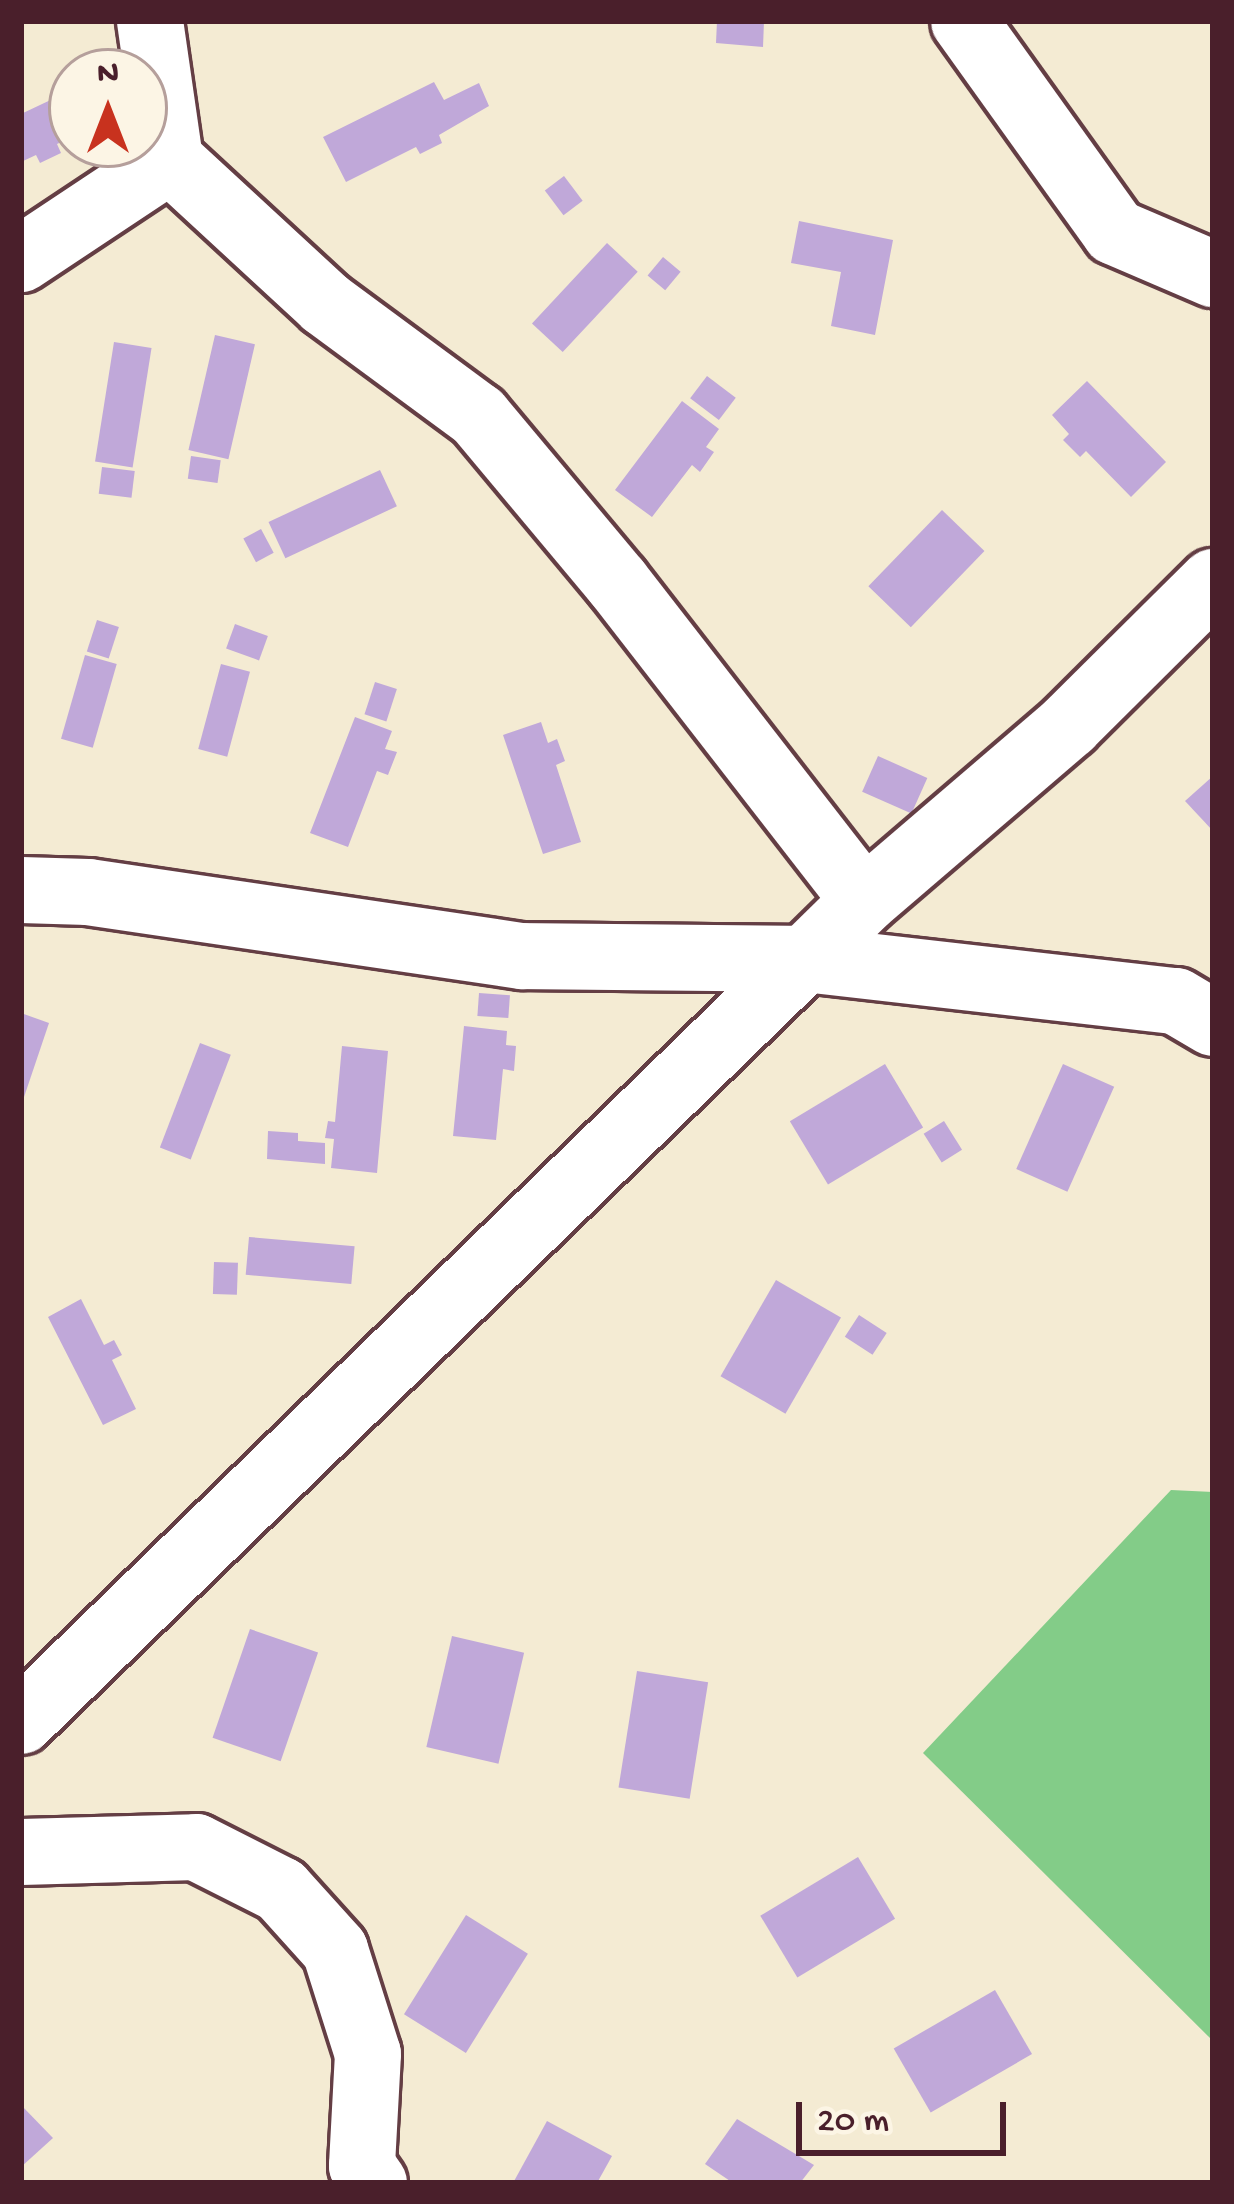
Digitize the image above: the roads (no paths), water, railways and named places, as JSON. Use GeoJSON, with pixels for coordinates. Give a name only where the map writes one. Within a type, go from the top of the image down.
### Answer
{"type":"FeatureCollection","features":[{"type":"Feature","properties":{"kind":"lane"},"geometry":{"type":"LineString","coordinates":[[150,21],[170,160],[326,304],[478,416],[617,583],[864,901]]}},
{"type":"Feature","properties":{"kind":"lane"},"geometry":{"type":"LineString","coordinates":[[964,21],[1115,232],[1213,274]]}},
{"type":"Feature","properties":{"kind":"lane"},"geometry":{"type":"LineString","coordinates":[[21,259],[170,160]]}},
{"type":"Feature","properties":{"kind":"lane"},"geometry":{"type":"LineString","coordinates":[[21,1721],[864,901],[1069,725],[1213,583]]}},
{"type":"Feature","properties":{"kind":"lane"},"geometry":{"type":"LineString","coordinates":[[21,890],[88,892],[523,956],[805,959],[1176,1001],[1213,1023]]}},
{"type":"Feature","properties":{"kind":"lane"},"geometry":{"type":"LineString","coordinates":[[21,1852],[196,1847],[280,1890],[335,1950],[368,2054],[363,2178]]}}]}
